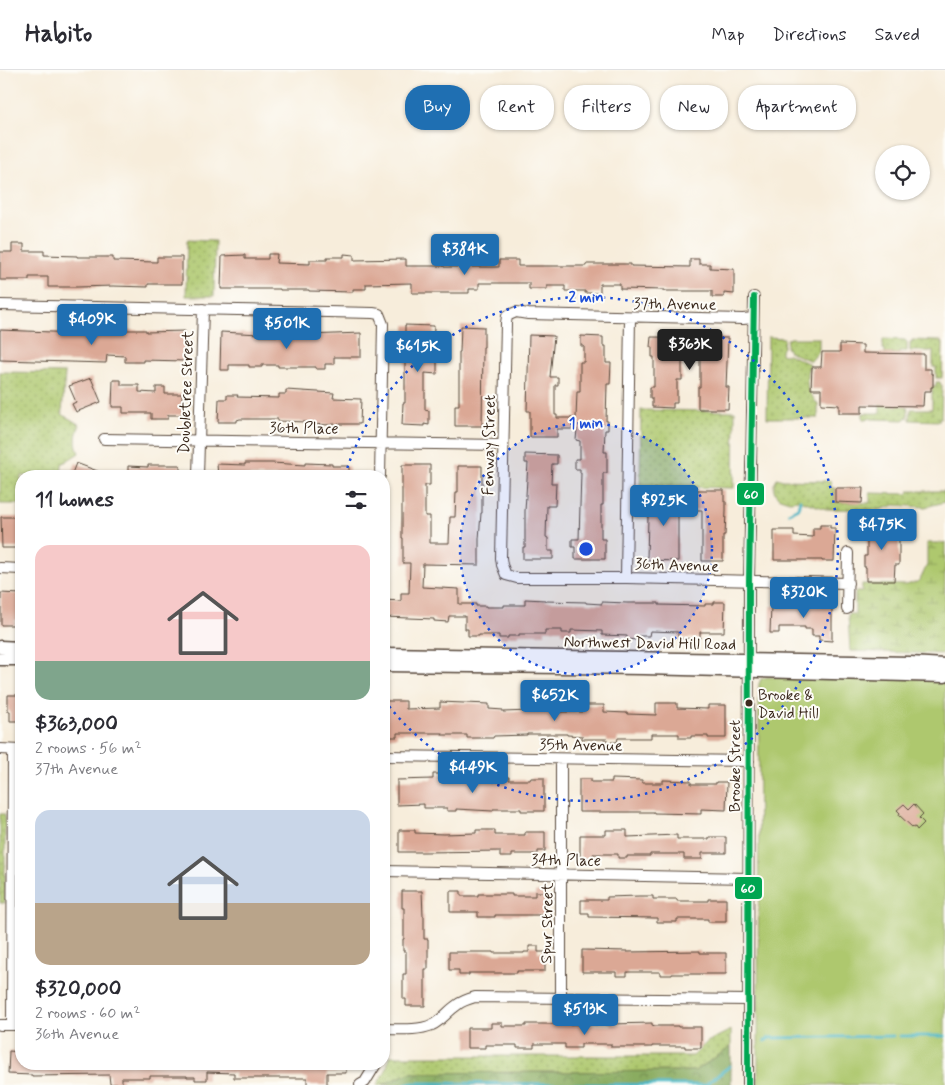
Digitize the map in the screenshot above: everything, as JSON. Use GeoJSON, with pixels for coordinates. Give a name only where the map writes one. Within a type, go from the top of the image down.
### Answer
{"type":"FeatureCollection","features":[{"type":"Feature","properties":{"kind":"street","name":"Brooke Street"},"geometry":{"type":"LineString","coordinates":[[748,1085],[749,581],[754,297]]}},
{"type":"Feature","properties":{"kind":"street"},"geometry":{"type":"LineString","coordinates":[[0,305],[379,314],[382,324],[380,470]]}},
{"type":"Feature","properties":{"kind":"street","name":"Doubletree Street"},"geometry":{"type":"LineString","coordinates":[[198,470],[203,309]]}},
{"type":"Feature","properties":{"kind":"street","name":"37th Avenue"},"geometry":{"type":"LineString","coordinates":[[507,316],[516,312],[528,314],[753,318]]}},
{"type":"Feature","properties":{"kind":"street","name":"Fenway Street"},"geometry":{"type":"LineString","coordinates":[[506,575],[503,571],[501,558],[507,316]]}},
{"type":"Feature","properties":{"kind":"street"},"geometry":{"type":"LineString","coordinates":[[626,578],[630,316]]}},
{"type":"Feature","properties":{"kind":"street","name":"36th Place"},"geometry":{"type":"LineString","coordinates":[[104,438],[503,445]]}},
{"type":"Feature","properties":{"kind":"street"},"geometry":{"type":"LineString","coordinates":[[847,609],[848,552]]}},
{"type":"Feature","properties":{"kind":"street"},"geometry":{"type":"LineString","coordinates":[[0,568],[15,569]]}},
{"type":"Feature","properties":{"kind":"street","name":"36th Avenue"},"geometry":{"type":"LineString","coordinates":[[506,575],[517,578],[626,578],[848,583]]}},
{"type":"Feature","properties":{"kind":"street"},"geometry":{"type":"LineString","coordinates":[[0,647],[15,648]]}},
{"type":"Feature","properties":{"kind":"street","name":"Northwest David Hill Road"},"geometry":{"type":"LineString","coordinates":[[390,654],[749,666],[945,676]]}},
{"type":"Feature","properties":{"kind":"street"},"geometry":{"type":"LineString","coordinates":[[0,659],[15,659]]}},
{"type":"Feature","properties":{"kind":"street","name":"Northwest David Hill Road"},"geometry":{"type":"LineString","coordinates":[[390,665],[644,668],[910,663],[945,665]]}},
{"type":"Feature","properties":{"kind":"street"},"geometry":{"type":"LineString","coordinates":[[0,749],[15,750]]}},
{"type":"Feature","properties":{"kind":"street","name":"35th Avenue"},"geometry":{"type":"LineString","coordinates":[[390,756],[749,762]]}},
{"type":"Feature","properties":{"kind":"street","name":"Spur Street"},"geometry":{"type":"LineString","coordinates":[[561,758],[561,998]]}},
{"type":"Feature","properties":{"kind":"street","name":"34th Place"},"geometry":{"type":"LineString","coordinates":[[390,871],[748,878]]}},
{"type":"Feature","properties":{"kind":"street"},"geometry":{"type":"LineString","coordinates":[[390,1029],[424,1028],[437,1022],[458,1004],[475,997],[748,1000]]}},
{"type":"Feature","properties":{"kind":"street"},"geometry":{"type":"LineString","coordinates":[[0,1025],[15,1025]]}},
{"type":"Feature","properties":{"kind":"street"},"geometry":{"type":"LineString","coordinates":[[360,1085],[365,1082],[372,1070]]}},
{"type":"Feature","properties":{"kind":"green space"},"geometry":{"type":"Polygon","coordinates":[[[187,240],[215,241],[214,296],[186,296],[187,240]]]}},
{"type":"Feature","properties":{"kind":"green space"},"geometry":{"type":"Polygon","coordinates":[[[768,337],[784,338],[781,354],[788,354],[810,364],[807,373],[808,390],[818,405],[818,418],[767,418],[768,337]]]}},
{"type":"Feature","properties":{"kind":"green space"},"geometry":{"type":"Polygon","coordinates":[[[819,338],[819,351],[811,361],[789,352],[786,347],[787,339],[819,338]]]}},
{"type":"Feature","properties":{"kind":"green space"},"geometry":{"type":"Polygon","coordinates":[[[883,339],[905,340],[907,342],[907,351],[900,351],[898,354],[885,354],[883,339]]]}},
{"type":"Feature","properties":{"kind":"green space"},"geometry":{"type":"Polygon","coordinates":[[[912,340],[941,341],[943,343],[942,378],[936,378],[936,367],[933,367],[933,351],[910,351],[910,342],[912,340]]]}},
{"type":"Feature","properties":{"kind":"green space"},"geometry":{"type":"Polygon","coordinates":[[[0,372],[65,373],[62,414],[80,425],[76,439],[79,453],[62,464],[62,470],[15,470],[15,504],[0,504],[0,372]]]}},
{"type":"Feature","properties":{"kind":"green space"},"geometry":{"type":"Polygon","coordinates":[[[936,382],[940,382],[942,386],[941,418],[939,418],[939,421],[910,420],[911,409],[932,409],[932,387],[936,386],[936,382]]]}},
{"type":"Feature","properties":{"kind":"green space"},"geometry":{"type":"Polygon","coordinates":[[[880,405],[907,406],[908,418],[906,417],[904,420],[863,419],[863,413],[880,413],[880,405]]]}},
{"type":"Feature","properties":{"kind":"green space"},"geometry":{"type":"Polygon","coordinates":[[[641,410],[735,411],[734,488],[640,486],[641,410]]]}},
{"type":"Feature","properties":{"kind":"green space"},"geometry":{"type":"Polygon","coordinates":[[[777,478],[783,480],[831,481],[831,488],[835,488],[835,502],[870,503],[870,493],[908,494],[909,491],[945,491],[945,502],[925,507],[895,505],[879,510],[826,509],[799,500],[789,501],[780,498],[774,490],[777,478]]]}},
{"type":"Feature","properties":{"kind":"green space"},"geometry":{"type":"Polygon","coordinates":[[[945,542],[945,654],[850,651],[848,614],[855,614],[855,592],[862,592],[862,584],[906,585],[917,582],[927,565],[927,543],[945,542]]]}},
{"type":"Feature","properties":{"kind":"green space"},"geometry":{"type":"Polygon","coordinates":[[[767,677],[945,679],[945,1085],[758,1085],[759,684],[761,679],[767,677]]]}},
{"type":"Feature","properties":{"kind":"green space"},"geometry":{"type":"Polygon","coordinates":[[[0,814],[5,814],[5,903],[0,903],[0,814]]]}},
{"type":"Feature","properties":{"kind":"green space"},"geometry":{"type":"Polygon","coordinates":[[[731,1030],[731,1047],[695,1071],[409,1073],[382,1085],[377,1085],[386,1070],[390,1070],[390,1056],[693,1056],[707,1042],[731,1030]]]}},
{"type":"Feature","properties":{"kind":"green space"},"geometry":{"type":"Polygon","coordinates":[[[731,1047],[731,1085],[382,1085],[409,1073],[695,1071],[731,1047]]]}},
{"type":"Feature","properties":{"kind":"building"},"geometry":{"type":"Polygon","coordinates":[[[12,244],[24,244],[24,251],[44,251],[44,255],[113,257],[113,261],[157,262],[157,257],[182,257],[182,284],[148,284],[148,287],[48,287],[48,277],[29,277],[29,280],[0,280],[0,252],[12,252],[12,244]]]}},
{"type":"Feature","properties":{"kind":"building"},"geometry":{"type":"Polygon","coordinates":[[[268,254],[277,254],[276,263],[310,264],[310,260],[344,257],[344,254],[354,255],[354,260],[406,259],[406,266],[444,267],[499,267],[499,260],[518,260],[518,266],[631,264],[631,266],[690,267],[690,259],[699,259],[699,264],[710,264],[710,268],[734,269],[734,294],[724,293],[724,297],[712,297],[712,291],[620,289],[620,284],[600,284],[600,293],[585,293],[585,291],[565,291],[565,286],[529,289],[529,283],[479,283],[479,289],[469,289],[469,293],[412,293],[412,283],[366,284],[366,289],[353,289],[353,292],[221,289],[222,256],[245,255],[245,259],[268,259],[268,254]]]}},
{"type":"Feature","properties":{"kind":"building"},"geometry":{"type":"Polygon","coordinates":[[[405,325],[434,326],[433,353],[437,353],[437,374],[425,373],[425,410],[429,411],[429,425],[402,425],[403,403],[405,403],[405,325]]]}},
{"type":"Feature","properties":{"kind":"building"},"geometry":{"type":"Polygon","coordinates":[[[461,326],[484,327],[482,426],[455,426],[455,405],[459,405],[461,326]]]}},
{"type":"Feature","properties":{"kind":"building"},"geometry":{"type":"Polygon","coordinates":[[[0,330],[77,333],[78,330],[185,331],[186,361],[143,360],[143,362],[125,362],[125,356],[107,355],[106,363],[0,360],[0,330]]]}},
{"type":"Feature","properties":{"kind":"building"},"geometry":{"type":"Polygon","coordinates":[[[221,332],[260,334],[260,336],[361,333],[361,357],[334,357],[334,364],[325,364],[325,369],[316,369],[316,367],[278,367],[278,365],[249,367],[249,365],[229,365],[229,370],[220,370],[221,332]]]}},
{"type":"Feature","properties":{"kind":"building"},"geometry":{"type":"Polygon","coordinates":[[[529,335],[554,336],[550,377],[558,377],[558,385],[555,385],[555,415],[557,415],[557,418],[576,418],[577,392],[580,392],[580,362],[584,362],[584,346],[581,346],[581,336],[603,337],[603,346],[606,346],[606,363],[611,363],[610,384],[607,384],[606,421],[608,421],[608,430],[605,430],[604,452],[607,452],[607,473],[603,473],[603,505],[601,505],[601,539],[605,539],[605,559],[575,559],[575,547],[572,547],[572,539],[579,539],[581,473],[580,469],[575,469],[575,459],[580,459],[580,441],[576,440],[577,429],[557,429],[557,437],[530,437],[530,411],[527,411],[529,335]]]}},
{"type":"Feature","properties":{"kind":"building"},"geometry":{"type":"Polygon","coordinates":[[[651,337],[728,338],[726,387],[729,387],[728,409],[698,409],[700,349],[682,349],[682,380],[677,380],[677,403],[673,403],[673,408],[652,407],[650,387],[654,387],[654,357],[652,357],[652,347],[650,347],[651,337]]]}},
{"type":"Feature","properties":{"kind":"building"},"geometry":{"type":"Polygon","coordinates":[[[840,344],[863,345],[863,353],[924,354],[924,369],[931,369],[933,387],[931,387],[931,391],[924,391],[923,406],[862,405],[862,413],[839,413],[839,405],[821,404],[821,389],[811,389],[812,367],[821,367],[822,352],[840,352],[840,344]]]}},
{"type":"Feature","properties":{"kind":"building"},"geometry":{"type":"Polygon","coordinates":[[[91,378],[101,402],[76,412],[72,404],[76,402],[69,386],[91,378]]]}},
{"type":"Feature","properties":{"kind":"building"},"geometry":{"type":"Polygon","coordinates":[[[113,380],[121,380],[121,385],[139,385],[139,392],[156,393],[156,387],[165,387],[165,394],[182,394],[182,415],[168,415],[168,419],[151,419],[151,413],[123,413],[123,407],[112,407],[113,380]]]}},
{"type":"Feature","properties":{"kind":"building"},"geometry":{"type":"Polygon","coordinates":[[[286,390],[334,393],[333,398],[361,399],[360,424],[307,424],[307,422],[278,421],[278,419],[240,419],[237,422],[218,422],[219,399],[227,399],[227,395],[279,398],[279,394],[286,394],[286,390]]]}},
{"type":"Feature","properties":{"kind":"building"},"geometry":{"type":"Polygon","coordinates":[[[525,454],[557,455],[557,464],[552,464],[551,483],[556,483],[555,506],[547,506],[546,537],[548,538],[548,551],[553,551],[553,559],[523,559],[528,463],[525,463],[525,454]]]}},
{"type":"Feature","properties":{"kind":"building"},"geometry":{"type":"Polygon","coordinates":[[[76,463],[95,470],[73,470],[76,463]]]}},
{"type":"Feature","properties":{"kind":"building"},"geometry":{"type":"Polygon","coordinates":[[[245,463],[332,464],[332,466],[349,466],[349,470],[218,470],[217,464],[245,465],[245,463]]]}},
{"type":"Feature","properties":{"kind":"building"},"geometry":{"type":"Polygon","coordinates":[[[148,465],[180,465],[180,470],[128,470],[128,466],[148,467],[148,465]]]}},
{"type":"Feature","properties":{"kind":"building"},"geometry":{"type":"Polygon","coordinates":[[[402,465],[430,465],[430,485],[425,485],[425,516],[430,516],[430,543],[449,543],[450,517],[455,517],[456,492],[458,492],[458,466],[482,466],[479,565],[423,564],[422,587],[459,589],[459,604],[476,604],[476,606],[486,607],[525,605],[525,599],[602,604],[602,602],[659,603],[659,605],[705,606],[705,604],[714,604],[714,602],[725,602],[724,632],[700,632],[700,638],[678,639],[678,632],[650,631],[649,636],[637,636],[636,640],[627,639],[627,636],[602,635],[602,631],[571,630],[571,633],[562,633],[562,630],[545,630],[545,634],[519,634],[519,636],[499,638],[499,635],[468,636],[468,629],[465,629],[465,616],[449,616],[448,622],[434,621],[434,619],[390,617],[390,600],[401,601],[401,593],[409,593],[410,563],[403,563],[402,465]]]}},
{"type":"Feature","properties":{"kind":"building"},"geometry":{"type":"Polygon","coordinates":[[[835,488],[863,488],[862,503],[835,502],[835,488]]]}},
{"type":"Feature","properties":{"kind":"building"},"geometry":{"type":"Polygon","coordinates":[[[654,489],[678,489],[678,561],[647,560],[648,516],[654,516],[654,489]]]}},
{"type":"Feature","properties":{"kind":"building"},"geometry":{"type":"Polygon","coordinates":[[[694,490],[724,490],[726,511],[725,535],[723,535],[723,561],[702,561],[702,510],[693,510],[694,490]]]}},
{"type":"Feature","properties":{"kind":"building"},"geometry":{"type":"Polygon","coordinates":[[[1,517],[15,517],[15,548],[2,548],[1,517]]]}},
{"type":"Feature","properties":{"kind":"building"},"geometry":{"type":"Polygon","coordinates":[[[867,522],[899,523],[899,565],[895,565],[894,581],[866,581],[864,556],[867,556],[867,522]]]}},
{"type":"Feature","properties":{"kind":"building"},"geometry":{"type":"Polygon","coordinates":[[[820,525],[830,525],[830,528],[835,528],[834,561],[774,560],[774,530],[794,530],[794,536],[813,537],[813,528],[820,528],[820,525]]]}},
{"type":"Feature","properties":{"kind":"building"},"geometry":{"type":"Polygon","coordinates":[[[1,593],[15,594],[15,625],[1,625],[1,593]]]}},
{"type":"Feature","properties":{"kind":"building"},"geometry":{"type":"Polygon","coordinates":[[[832,605],[832,641],[819,640],[819,636],[812,636],[812,629],[805,629],[805,627],[779,627],[779,633],[770,633],[771,606],[832,605]]]}},
{"type":"Feature","properties":{"kind":"building"},"geometry":{"type":"Polygon","coordinates":[[[8,695],[15,695],[15,721],[10,721],[10,711],[8,711],[8,695]]]}},
{"type":"Feature","properties":{"kind":"building"},"geometry":{"type":"Polygon","coordinates":[[[390,701],[406,701],[406,709],[440,708],[440,702],[489,704],[489,709],[503,710],[503,712],[530,711],[530,705],[551,705],[551,712],[582,712],[582,705],[604,705],[604,712],[656,715],[656,703],[677,703],[677,708],[708,709],[708,705],[726,705],[726,738],[691,736],[691,738],[679,738],[679,734],[651,734],[651,738],[618,738],[617,742],[607,742],[607,739],[582,739],[582,736],[567,734],[527,734],[494,736],[493,738],[467,738],[467,735],[442,735],[443,733],[397,733],[397,737],[390,737],[390,701]]]}},
{"type":"Feature","properties":{"kind":"building"},"geometry":{"type":"Polygon","coordinates":[[[433,774],[446,774],[446,778],[459,778],[459,780],[481,780],[481,776],[509,777],[509,780],[544,778],[544,811],[456,809],[456,811],[447,811],[447,808],[424,808],[424,804],[397,805],[397,780],[433,779],[433,774]]]}},
{"type":"Feature","properties":{"kind":"building"},"geometry":{"type":"Polygon","coordinates":[[[579,779],[591,779],[591,782],[612,782],[612,779],[642,780],[642,783],[663,783],[663,780],[691,781],[691,784],[727,782],[726,810],[701,809],[701,814],[579,812],[579,779]]]}},
{"type":"Feature","properties":{"kind":"building"},"geometry":{"type":"Polygon","coordinates":[[[904,804],[909,809],[914,804],[923,814],[919,818],[924,823],[917,830],[899,815],[900,813],[897,810],[904,804]]]}},
{"type":"Feature","properties":{"kind":"building"},"geometry":{"type":"Polygon","coordinates":[[[399,830],[415,830],[415,833],[444,834],[476,833],[476,830],[495,830],[495,835],[525,835],[525,832],[545,832],[545,851],[538,851],[538,854],[512,854],[512,857],[500,857],[500,851],[399,852],[399,830]]]}},
{"type":"Feature","properties":{"kind":"building"},"geometry":{"type":"Polygon","coordinates":[[[606,830],[627,830],[627,837],[677,835],[677,839],[709,839],[709,837],[726,837],[726,853],[702,853],[702,859],[684,859],[684,854],[650,854],[650,856],[618,858],[618,854],[593,854],[593,858],[580,858],[580,835],[606,835],[606,830]]]}},
{"type":"Feature","properties":{"kind":"building"},"geometry":{"type":"Polygon","coordinates":[[[402,891],[422,891],[424,939],[428,939],[428,969],[425,969],[425,1006],[406,1006],[406,999],[403,999],[403,974],[406,974],[406,951],[403,951],[404,908],[402,908],[402,891]]]}},
{"type":"Feature","properties":{"kind":"building"},"geometry":{"type":"Polygon","coordinates":[[[450,891],[461,891],[461,896],[512,894],[512,896],[535,896],[535,892],[546,892],[546,915],[478,917],[478,912],[450,912],[450,891]]]}},
{"type":"Feature","properties":{"kind":"building"},"geometry":{"type":"Polygon","coordinates":[[[653,896],[653,899],[677,899],[677,901],[726,899],[726,922],[708,922],[708,919],[677,919],[677,922],[657,922],[657,918],[589,917],[589,913],[581,913],[581,900],[607,900],[607,897],[653,896]]]}},
{"type":"Feature","properties":{"kind":"building"},"geometry":{"type":"Polygon","coordinates":[[[529,946],[538,946],[538,952],[545,952],[545,971],[469,973],[469,975],[459,975],[459,970],[449,970],[449,952],[524,953],[529,952],[529,946]]]}},
{"type":"Feature","properties":{"kind":"building"},"geometry":{"type":"Polygon","coordinates":[[[582,950],[726,953],[726,974],[660,975],[660,972],[627,972],[627,976],[616,976],[616,972],[582,972],[582,950]]]}},
{"type":"Feature","properties":{"kind":"building"},"geometry":{"type":"Polygon","coordinates":[[[491,1023],[502,1023],[502,1026],[526,1026],[526,1024],[611,1025],[652,1023],[655,1026],[701,1027],[701,1048],[685,1048],[685,1046],[611,1047],[611,1044],[581,1044],[581,1048],[565,1048],[565,1044],[534,1044],[534,1048],[517,1048],[517,1045],[485,1045],[485,1048],[467,1048],[467,1028],[491,1028],[491,1023]]]}},
{"type":"Feature","properties":{"kind":"building"},"geometry":{"type":"Polygon","coordinates":[[[9,1051],[15,1052],[15,1070],[346,1070],[346,1073],[327,1073],[327,1085],[307,1085],[307,1078],[234,1078],[234,1073],[207,1072],[207,1080],[195,1080],[195,1077],[187,1076],[150,1076],[150,1078],[122,1078],[122,1084],[110,1084],[109,1075],[32,1076],[8,1074],[9,1051]]]}},
{"type":"Feature","properties":{"kind":"waterway"},"geometry":{"type":"LineString","coordinates":[[789,513],[798,508],[800,500]]}},
{"type":"Feature","properties":{"kind":"waterway"},"geometry":{"type":"LineString","coordinates":[[765,1041],[769,1038],[893,1036]]}},
{"type":"Feature","properties":{"kind":"waterway"},"geometry":{"type":"LineString","coordinates":[[900,1036],[945,1036]]}},
{"type":"Feature","properties":{"kind":"waterway"},"geometry":{"type":"LineString","coordinates":[[405,1085],[413,1083],[705,1085],[730,1066]]}},
{"type":"Feature","properties":{"kind":"transit line","name":"60"},"geometry":{"type":"LineString","coordinates":[[748,1085],[749,581],[754,297]]}},
{"type":"Feature","properties":{"kind":"place","name":"Brooke & David Hill"},"geometry":{"type":"Point","coordinates":[749,703]}}]}
